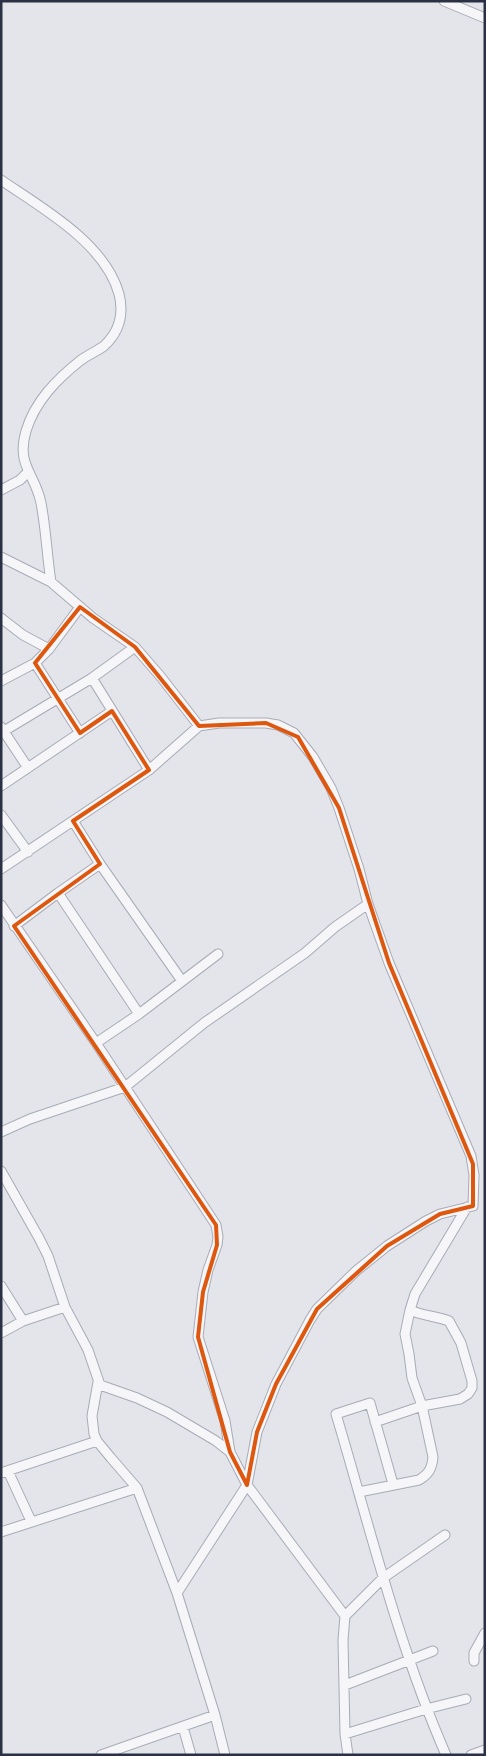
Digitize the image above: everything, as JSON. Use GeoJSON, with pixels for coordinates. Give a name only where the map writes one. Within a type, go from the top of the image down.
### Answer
{"type":"FeatureCollection","features":[{"type":"Feature","properties":{"kind":"street"},"geometry":{"type":"LineString","coordinates":[[444,1],[485,18]]}},
{"type":"Feature","properties":{"kind":"street"},"geometry":{"type":"LineString","coordinates":[[1,180],[53,215],[90,247],[110,273],[116,285],[122,308],[119,323],[108,341],[62,377],[42,398],[32,415],[26,431],[23,454],[28,472],[41,500],[51,582]]}},
{"type":"Feature","properties":{"kind":"street"},"geometry":{"type":"LineString","coordinates":[[1,490],[20,480],[28,472]]}},
{"type":"Feature","properties":{"kind":"street"},"geometry":{"type":"LineString","coordinates":[[1,557],[51,582],[80,607],[135,647],[199,726]]}},
{"type":"Feature","properties":{"kind":"street"},"geometry":{"type":"LineString","coordinates":[[1,681],[35,663],[80,607]]}},
{"type":"Feature","properties":{"kind":"street"},"geometry":{"type":"LineString","coordinates":[[1,618],[24,635],[48,649]]}},
{"type":"Feature","properties":{"kind":"street"},"geometry":{"type":"LineString","coordinates":[[28,768],[3,729],[60,699],[135,647]]}},
{"type":"Feature","properties":{"kind":"street"},"geometry":{"type":"LineString","coordinates":[[35,663],[60,699],[80,733]]}},
{"type":"Feature","properties":{"kind":"street"},"geometry":{"type":"LineString","coordinates":[[92,678],[149,770]]}},
{"type":"Feature","properties":{"kind":"street"},"geometry":{"type":"LineString","coordinates":[[1,786],[112,712]]}},
{"type":"Feature","properties":{"kind":"street"},"geometry":{"type":"LineString","coordinates":[[1,869],[149,770],[199,726],[219,723],[266,723],[289,730],[298,737],[313,757],[336,801],[359,869],[368,904],[389,963],[473,1164],[473,1206],[433,1217],[387,1246],[356,1271],[318,1309],[310,1320],[273,1392],[257,1432],[246,1485],[177,1593]]}},
{"type":"Feature","properties":{"kind":"street"},"geometry":{"type":"LineString","coordinates":[[1,815],[28,852]]}},
{"type":"Feature","properties":{"kind":"street"},"geometry":{"type":"LineString","coordinates":[[72,821],[182,981]]}},
{"type":"Feature","properties":{"kind":"street"},"geometry":{"type":"LineString","coordinates":[[14,926],[100,864]]}},
{"type":"Feature","properties":{"kind":"street"},"geometry":{"type":"LineString","coordinates":[[58,893],[139,1014]]}},
{"type":"Feature","properties":{"kind":"street"},"geometry":{"type":"LineString","coordinates":[[1,1132],[30,1119],[125,1087],[204,1023],[305,953],[335,927],[368,904]]}},
{"type":"Feature","properties":{"kind":"street"},"geometry":{"type":"LineString","coordinates":[[1,905],[96,1043],[216,1225],[217,1245],[208,1270],[198,1337],[225,1421],[230,1452],[246,1485],[345,1616]]}},
{"type":"Feature","properties":{"kind":"street"},"geometry":{"type":"LineString","coordinates":[[96,1043],[139,1014],[218,954]]}},
{"type":"Feature","properties":{"kind":"street"},"geometry":{"type":"LineString","coordinates":[[1,1171],[48,1256],[66,1307],[88,1350],[98,1382],[92,1416],[92,1425],[97,1441],[137,1488],[177,1593],[215,1715],[225,1755]]}},
{"type":"Feature","properties":{"kind":"street"},"geometry":{"type":"LineString","coordinates":[[359,1492],[419,1480],[426,1476],[432,1465],[433,1457],[422,1406],[412,1378],[410,1354],[405,1334],[410,1310],[418,1289],[468,1207]]}},
{"type":"Feature","properties":{"kind":"street"},"geometry":{"type":"LineString","coordinates":[[1,1286],[23,1321]]}},
{"type":"Feature","properties":{"kind":"street"},"geometry":{"type":"LineString","coordinates":[[1,1333],[23,1321],[66,1307]]}},
{"type":"Feature","properties":{"kind":"street"},"geometry":{"type":"LineString","coordinates":[[375,1422],[422,1406],[460,1399],[468,1394],[472,1388],[472,1381],[461,1343],[450,1320],[419,1314],[410,1310]]}},
{"type":"Feature","properties":{"kind":"street"},"geometry":{"type":"LineString","coordinates":[[98,1382],[103,1387],[137,1398],[167,1412],[216,1441],[230,1452]]}},
{"type":"Feature","properties":{"kind":"street"},"geometry":{"type":"LineString","coordinates":[[393,1484],[370,1403],[336,1414],[383,1578],[409,1659],[426,1709],[446,1755]]}},
{"type":"Feature","properties":{"kind":"street"},"geometry":{"type":"LineString","coordinates":[[31,1521],[5,1472],[97,1441]]}},
{"type":"Feature","properties":{"kind":"street"},"geometry":{"type":"LineString","coordinates":[[1,1532],[137,1488]]}},
{"type":"Feature","properties":{"kind":"street"},"geometry":{"type":"LineString","coordinates":[[348,1755],[345,1734],[345,1685],[342,1640],[345,1616],[383,1578],[445,1535]]}},
{"type":"Feature","properties":{"kind":"street"},"geometry":{"type":"LineString","coordinates":[[474,1661],[474,1652],[485,1633]]}},
{"type":"Feature","properties":{"kind":"street"},"geometry":{"type":"LineString","coordinates":[[345,1685],[433,1651]]}},
{"type":"Feature","properties":{"kind":"street"},"geometry":{"type":"LineString","coordinates":[[345,1734],[426,1709],[466,1699]]}},
{"type":"Feature","properties":{"kind":"street"},"geometry":{"type":"LineString","coordinates":[[101,1755],[215,1715]]}},
{"type":"Feature","properties":{"kind":"street"},"geometry":{"type":"LineString","coordinates":[[183,1727],[191,1755]]}},
{"type":"Feature","properties":{"kind":"street"},"geometry":{"type":"LineString","coordinates":[[472,1755],[485,1750]]}},
{"type":"Feature","properties":{"kind":"highlighted area"},"geometry":{"type":"Polygon","coordinates":[[[80,607],[135,647],[199,726],[266,723],[298,737],[339,808],[389,963],[473,1164],[473,1206],[440,1214],[387,1246],[317,1309],[276,1384],[257,1432],[247,1485],[230,1452],[198,1337],[203,1292],[217,1245],[216,1225],[14,926],[100,864],[73,821],[149,770],[112,711],[80,733],[35,663],[80,607]]]}}]}
